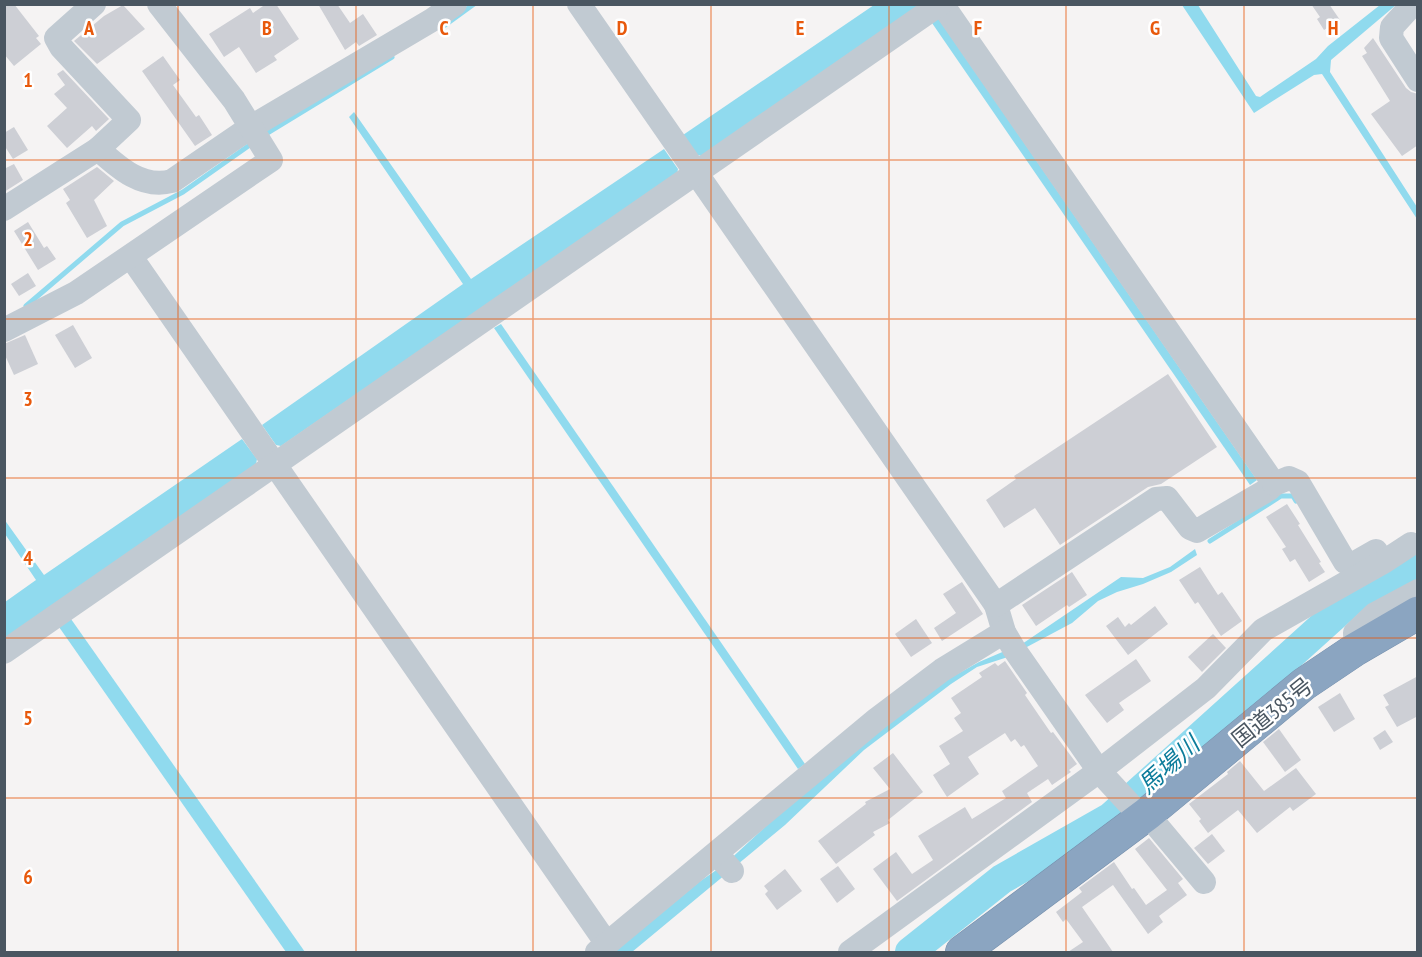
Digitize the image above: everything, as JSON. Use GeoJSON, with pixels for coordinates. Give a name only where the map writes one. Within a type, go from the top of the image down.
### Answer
{"type":"FeatureCollection","features":[{"type":"Feature","properties":{"kind":"highway","name":"国道385号"},"geometry":{"type":"LineString","coordinates":[[962,952],[1134,807],[1304,684],[1356,649],[1418,613]]}},
{"type":"Feature","properties":{"kind":"street"},"geometry":{"type":"LineString","coordinates":[[4,209],[98,149],[129,120],[58,43],[94,4]]}},
{"type":"Feature","properties":{"kind":"street"},"geometry":{"type":"LineString","coordinates":[[4,330],[66,299],[271,160],[234,100],[159,4]]}},
{"type":"Feature","properties":{"kind":"street"},"geometry":{"type":"LineString","coordinates":[[98,149],[122,170],[141,180],[160,184],[172,181],[256,135],[455,4]]}},
{"type":"Feature","properties":{"kind":"street"},"geometry":{"type":"LineString","coordinates":[[579,4],[996,605],[1004,632],[1014,650],[1099,771],[1204,882]]}},
{"type":"Feature","properties":{"kind":"street"},"geometry":{"type":"LineString","coordinates":[[4,652],[941,4],[1274,484]]}},
{"type":"Feature","properties":{"kind":"street"},"geometry":{"type":"LineString","coordinates":[[1412,5],[1392,27],[1390,38],[1418,80]]}},
{"type":"Feature","properties":{"kind":"street"},"geometry":{"type":"LineString","coordinates":[[131,257],[275,464],[602,948],[877,719],[942,670],[1004,632]]}},
{"type":"Feature","properties":{"kind":"street"},"geometry":{"type":"LineString","coordinates":[[850,952],[1099,771],[1206,688],[1263,630],[1385,561],[1414,550],[1407,539],[1400,538],[1355,563],[1345,562],[1298,482],[1289,478],[1274,484],[1197,531],[1190,528],[1167,498],[1156,499],[996,605]]}},
{"type":"Feature","properties":{"kind":"street"},"geometry":{"type":"LineString","coordinates":[[1356,649],[1355,633],[1375,614],[1418,591]]}},
{"type":"Feature","properties":{"kind":"water"},"geometry":{"type":"Polygon","coordinates":[[[874,5],[921,5],[702,156],[697,155],[683,135],[874,5]]]}},
{"type":"Feature","properties":{"kind":"water"},"geometry":{"type":"Polygon","coordinates":[[[1182,5],[1198,5],[1256,96],[1260,97],[1316,59],[1328,46],[1380,5],[1396,5],[1331,60],[1330,72],[1417,207],[1417,219],[1322,74],[1314,75],[1254,113],[1182,5]]]}},
{"type":"Feature","properties":{"kind":"water"},"geometry":{"type":"Polygon","coordinates":[[[938,18],[1257,480],[1250,485],[932,23],[938,18]]]}},
{"type":"Feature","properties":{"kind":"water"},"geometry":{"type":"Polygon","coordinates":[[[354,112],[471,279],[664,149],[678,169],[677,174],[281,446],[276,445],[262,425],[463,284],[349,117],[354,112]]]}},
{"type":"Feature","properties":{"kind":"water"},"geometry":{"type":"Polygon","coordinates":[[[501,324],[805,764],[798,769],[494,328],[501,324]]]}},
{"type":"Feature","properties":{"kind":"water"},"geometry":{"type":"Polygon","coordinates":[[[242,439],[257,459],[256,464],[5,638],[5,602],[36,580],[5,534],[4,519],[44,575],[242,439]]]}},
{"type":"Feature","properties":{"kind":"water"},"geometry":{"type":"Polygon","coordinates":[[[1195,549],[1197,555],[1171,572],[1098,601],[1072,623],[1025,648],[1022,644],[1121,577],[1143,578],[1170,567],[1195,549]]]}},
{"type":"Feature","properties":{"kind":"water"},"geometry":{"type":"Polygon","coordinates":[[[71,619],[305,952],[286,952],[59,627],[71,619]]]}},
{"type":"Feature","properties":{"kind":"water"},"geometry":{"type":"Polygon","coordinates":[[[1007,650],[1011,656],[977,667],[864,750],[785,825],[632,952],[614,952],[699,882],[725,864],[833,764],[943,682],[1007,650]]]}},
{"type":"Feature","properties":{"kind":"building"},"geometry":{"type":"Polygon","coordinates":[[[4,4],[14,4],[39,36],[36,38],[41,44],[14,66],[4,54],[4,4]]]}},
{"type":"Feature","properties":{"kind":"building"},"geometry":{"type":"Polygon","coordinates":[[[266,4],[276,4],[299,39],[274,56],[277,60],[256,73],[239,47],[224,57],[209,34],[250,8],[253,13],[266,4]]]}},
{"type":"Feature","properties":{"kind":"building"},"geometry":{"type":"Polygon","coordinates":[[[318,4],[337,4],[350,23],[363,14],[377,35],[359,46],[356,42],[345,50],[318,4]]]}},
{"type":"Feature","properties":{"kind":"building"},"geometry":{"type":"Polygon","coordinates":[[[1311,4],[1329,4],[1340,20],[1324,30],[1317,19],[1320,17],[1311,4]]]}},
{"type":"Feature","properties":{"kind":"building"},"geometry":{"type":"Polygon","coordinates":[[[123,5],[145,29],[97,64],[74,41],[104,16],[123,5]]]}},
{"type":"Feature","properties":{"kind":"building"},"geometry":{"type":"Polygon","coordinates":[[[1373,38],[1406,88],[1418,94],[1418,145],[1402,156],[1371,114],[1390,101],[1362,56],[1367,53],[1364,48],[1373,38]]]}},
{"type":"Feature","properties":{"kind":"building"},"geometry":{"type":"Polygon","coordinates":[[[163,56],[180,80],[173,85],[196,117],[199,115],[212,135],[195,146],[142,71],[163,56]]]}},
{"type":"Feature","properties":{"kind":"building"},"geometry":{"type":"Polygon","coordinates":[[[63,70],[109,119],[96,131],[92,126],[67,148],[47,126],[67,108],[54,94],[65,85],[57,74],[63,70]]]}},
{"type":"Feature","properties":{"kind":"building"},"geometry":{"type":"Polygon","coordinates":[[[14,127],[28,150],[13,159],[4,145],[4,133],[14,127]]]}},
{"type":"Feature","properties":{"kind":"building"},"geometry":{"type":"Polygon","coordinates":[[[14,164],[23,180],[4,192],[4,169],[14,164]]]}},
{"type":"Feature","properties":{"kind":"building"},"geometry":{"type":"Polygon","coordinates":[[[97,167],[114,181],[94,200],[107,226],[87,238],[66,203],[70,200],[63,189],[97,167]]]}},
{"type":"Feature","properties":{"kind":"building"},"geometry":{"type":"Polygon","coordinates":[[[28,222],[44,248],[47,246],[56,259],[38,270],[14,231],[28,222]]]}},
{"type":"Feature","properties":{"kind":"building"},"geometry":{"type":"Polygon","coordinates":[[[28,273],[36,286],[19,296],[11,284],[28,273]]]}},
{"type":"Feature","properties":{"kind":"building"},"geometry":{"type":"Polygon","coordinates":[[[73,325],[92,358],[75,368],[55,335],[73,325]]]}},
{"type":"Feature","properties":{"kind":"building"},"geometry":{"type":"Polygon","coordinates":[[[25,335],[38,364],[14,375],[4,353],[4,344],[25,335]]]}},
{"type":"Feature","properties":{"kind":"building"},"geometry":{"type":"Polygon","coordinates":[[[1168,374],[1217,447],[1161,484],[1148,487],[1060,545],[1035,508],[1004,528],[986,500],[1016,479],[1014,476],[1168,374]]]}},
{"type":"Feature","properties":{"kind":"building"},"geometry":{"type":"Polygon","coordinates":[[[1287,504],[1325,572],[1309,582],[1295,559],[1290,562],[1282,549],[1286,547],[1266,517],[1287,504]]]}},
{"type":"Feature","properties":{"kind":"building"},"geometry":{"type":"Polygon","coordinates":[[[1200,567],[1218,595],[1222,592],[1242,621],[1221,636],[1198,602],[1195,604],[1179,580],[1200,567]]]}},
{"type":"Feature","properties":{"kind":"building"},"geometry":{"type":"Polygon","coordinates":[[[1072,572],[1087,595],[1069,607],[1067,605],[1036,626],[1022,605],[1072,572]]]}},
{"type":"Feature","properties":{"kind":"building"},"geometry":{"type":"Polygon","coordinates":[[[962,582],[983,614],[942,641],[934,628],[956,613],[943,594],[962,582]]]}},
{"type":"Feature","properties":{"kind":"building"},"geometry":{"type":"Polygon","coordinates":[[[1155,606],[1168,624],[1128,655],[1106,626],[1118,617],[1125,627],[1129,623],[1131,625],[1155,606]]]}},
{"type":"Feature","properties":{"kind":"building"},"geometry":{"type":"Polygon","coordinates":[[[916,619],[932,643],[911,657],[895,634],[916,619]]]}},
{"type":"Feature","properties":{"kind":"building"},"geometry":{"type":"Polygon","coordinates":[[[1213,634],[1226,648],[1202,672],[1188,657],[1213,634]]]}},
{"type":"Feature","properties":{"kind":"building"},"geometry":{"type":"Polygon","coordinates":[[[1136,659],[1151,681],[1119,703],[1124,710],[1107,723],[1085,695],[1136,659]]]}},
{"type":"Feature","properties":{"kind":"building"},"geometry":{"type":"Polygon","coordinates":[[[1005,661],[1051,733],[1053,732],[1077,764],[1069,770],[1071,772],[1052,785],[1048,779],[1027,793],[1032,802],[897,901],[873,869],[896,852],[912,874],[933,860],[918,836],[965,807],[972,819],[1006,798],[1002,791],[1038,766],[1024,745],[1021,747],[1015,739],[1011,742],[1005,733],[968,757],[979,774],[947,797],[933,775],[950,764],[939,746],[963,731],[954,718],[961,713],[951,698],[982,677],[979,673],[995,663],[998,666],[1005,661]]]}},
{"type":"Feature","properties":{"kind":"building"},"geometry":{"type":"Polygon","coordinates":[[[1418,676],[1418,716],[1397,727],[1385,707],[1389,705],[1383,695],[1418,676]]]}},
{"type":"Feature","properties":{"kind":"building"},"geometry":{"type":"Polygon","coordinates":[[[1340,693],[1355,719],[1334,732],[1318,707],[1340,693]]]}},
{"type":"Feature","properties":{"kind":"building"},"geometry":{"type":"Polygon","coordinates":[[[1279,729],[1301,760],[1285,772],[1263,742],[1279,729]]]}},
{"type":"Feature","properties":{"kind":"building"},"geometry":{"type":"Polygon","coordinates":[[[1385,730],[1393,742],[1380,750],[1373,738],[1385,730]]]}},
{"type":"Feature","properties":{"kind":"building"},"geometry":{"type":"Polygon","coordinates":[[[893,753],[923,792],[888,820],[890,823],[873,832],[875,835],[836,864],[818,841],[866,804],[865,802],[890,789],[873,768],[893,753]]]}},
{"type":"Feature","properties":{"kind":"building"},"geometry":{"type":"Polygon","coordinates":[[[1240,761],[1264,791],[1296,768],[1316,794],[1293,811],[1290,807],[1257,833],[1238,810],[1208,833],[1199,821],[1201,819],[1189,804],[1228,774],[1227,772],[1240,761]]]}},
{"type":"Feature","properties":{"kind":"building"},"geometry":{"type":"Polygon","coordinates":[[[1212,834],[1225,851],[1208,864],[1194,848],[1212,834]]]}},
{"type":"Feature","properties":{"kind":"building"},"geometry":{"type":"Polygon","coordinates":[[[1149,838],[1183,879],[1178,883],[1187,895],[1159,916],[1163,922],[1148,934],[1113,885],[1082,907],[1113,952],[1068,952],[1083,942],[1066,919],[1063,922],[1056,912],[1082,892],[1079,888],[1114,862],[1146,905],[1167,890],[1135,849],[1149,838]]]}},
{"type":"Feature","properties":{"kind":"building"},"geometry":{"type":"Polygon","coordinates":[[[838,866],[855,889],[837,903],[820,879],[838,866]]]}},
{"type":"Feature","properties":{"kind":"building"},"geometry":{"type":"Polygon","coordinates":[[[785,869],[802,891],[777,910],[765,894],[768,891],[764,886],[785,869]]]}},
{"type":"Feature","properties":{"kind":"waterway"},"geometry":{"type":"LineString","coordinates":[[441,28],[474,4]]}},
{"type":"Feature","properties":{"kind":"waterway"},"geometry":{"type":"LineString","coordinates":[[264,135],[392,57]]}},
{"type":"Feature","properties":{"kind":"waterway"},"geometry":{"type":"LineString","coordinates":[[26,306],[122,224],[183,192],[254,142]]}},
{"type":"Feature","properties":{"kind":"waterway"},"geometry":{"type":"LineString","coordinates":[[1210,541],[1281,496],[1293,496],[1296,501]]}},
{"type":"Feature","properties":{"kind":"waterway","name":"馬場川"},"geometry":{"type":"LineString","coordinates":[[910,952],[1002,879],[1111,817],[1357,595],[1418,567]]}}]}
